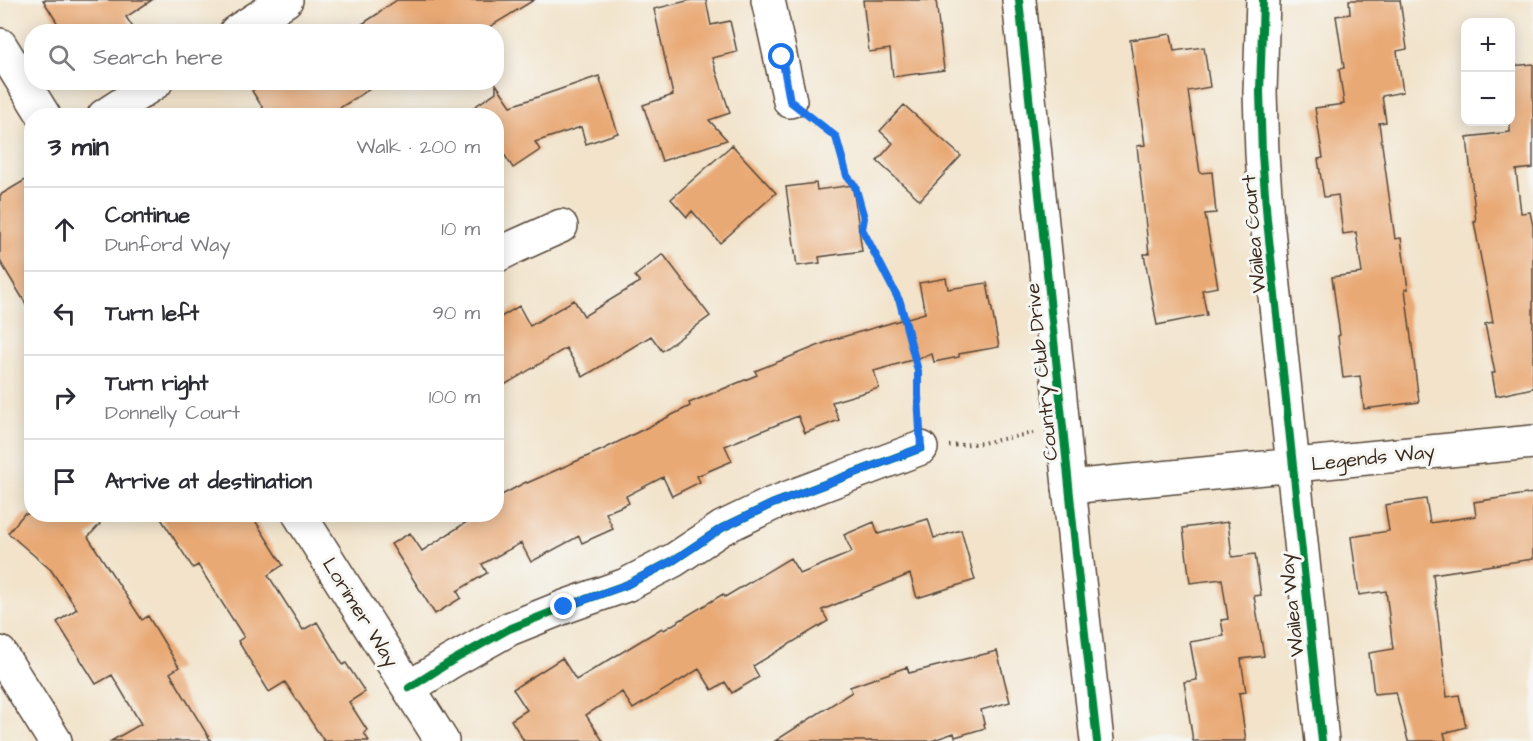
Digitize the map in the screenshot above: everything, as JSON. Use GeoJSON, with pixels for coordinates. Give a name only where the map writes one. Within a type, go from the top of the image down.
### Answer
{"type":"FeatureCollection","features":[{"type":"Feature","properties":{"kind":"street"},"geometry":{"type":"LineString","coordinates":[[248,24],[286,0]]}},
{"type":"Feature","properties":{"kind":"street"},"geometry":{"type":"LineString","coordinates":[[768,0],[790,101]]}},
{"type":"Feature","properties":{"kind":"street","name":"Country Club Drive"},"geometry":{"type":"LineString","coordinates":[[1019,0],[1097,741]]}},
{"type":"Feature","properties":{"kind":"street","name":"Wailea Court"},"geometry":{"type":"LineString","coordinates":[[1263,0],[1260,92],[1262,154],[1293,465]]}},
{"type":"Feature","properties":{"kind":"street"},"geometry":{"type":"LineString","coordinates":[[0,45],[24,84]]}},
{"type":"Feature","properties":{"kind":"street"},"geometry":{"type":"LineString","coordinates":[[28,90],[39,108]]}},
{"type":"Feature","properties":{"kind":"street"},"geometry":{"type":"LineString","coordinates":[[116,108],[144,90]]}},
{"type":"Feature","properties":{"kind":"street"},"geometry":{"type":"LineString","coordinates":[[504,252],[561,226]]}},
{"type":"Feature","properties":{"kind":"street","name":"Legends Way"},"geometry":{"type":"LineString","coordinates":[[1069,487],[1533,442]]}},
{"type":"Feature","properties":{"kind":"street"},"geometry":{"type":"LineString","coordinates":[[409,687],[508,629],[626,585],[674,560],[722,528],[772,504],[921,448]]}},
{"type":"Feature","properties":{"kind":"street","name":"Wailea Way"},"geometry":{"type":"LineString","coordinates":[[1293,465],[1322,741]]}},
{"type":"Feature","properties":{"kind":"street","name":"Lorimer Way"},"geometry":{"type":"LineString","coordinates":[[304,522],[442,741]]}},
{"type":"Feature","properties":{"kind":"street"},"geometry":{"type":"LineString","coordinates":[[0,653],[55,741]]}},
{"type":"Feature","properties":{"kind":"path"},"geometry":{"type":"LineString","coordinates":[[790,101],[836,137],[847,176],[855,186],[864,218],[862,229],[900,302],[918,371],[921,448],[982,442],[1064,429]]}},
{"type":"Feature","properties":{"kind":"building"},"geometry":{"type":"Polygon","coordinates":[[[43,0],[152,0],[126,17],[131,24],[58,24],[43,0]]]}},
{"type":"Feature","properties":{"kind":"building"},"geometry":{"type":"Polygon","coordinates":[[[397,0],[534,0],[494,24],[362,24],[397,0]]]}},
{"type":"Feature","properties":{"kind":"building"},"geometry":{"type":"Polygon","coordinates":[[[691,0],[706,0],[711,25],[730,21],[737,52],[712,58],[730,113],[709,120],[727,140],[662,161],[643,105],[673,95],[654,9],[691,0]]]}},
{"type":"Feature","properties":{"kind":"building"},"geometry":{"type":"Polygon","coordinates":[[[863,0],[936,0],[944,70],[893,77],[890,49],[869,52],[863,0]]]}},
{"type":"Feature","properties":{"kind":"building"},"geometry":{"type":"Polygon","coordinates":[[[1349,0],[1400,0],[1407,49],[1397,51],[1403,92],[1382,96],[1386,122],[1379,123],[1395,239],[1401,238],[1419,402],[1364,409],[1360,376],[1343,378],[1332,277],[1362,273],[1356,232],[1343,234],[1338,195],[1324,197],[1318,159],[1323,158],[1315,108],[1344,104],[1339,69],[1344,68],[1336,16],[1350,14],[1349,0]]]}},
{"type":"Feature","properties":{"kind":"building"},"geometry":{"type":"Polygon","coordinates":[[[1171,34],[1174,51],[1204,47],[1210,87],[1188,91],[1200,173],[1212,172],[1216,213],[1205,214],[1218,287],[1202,290],[1207,315],[1157,325],[1144,254],[1149,254],[1137,146],[1145,145],[1130,40],[1171,34]]]}},
{"type":"Feature","properties":{"kind":"building"},"geometry":{"type":"Polygon","coordinates":[[[1533,64],[1533,168],[1516,170],[1521,213],[1530,212],[1533,226],[1533,388],[1496,396],[1492,373],[1495,373],[1485,324],[1493,322],[1474,222],[1476,222],[1467,137],[1510,132],[1510,126],[1515,126],[1515,66],[1533,64]]]}},
{"type":"Feature","properties":{"kind":"building"},"geometry":{"type":"Polygon","coordinates":[[[599,76],[618,133],[586,144],[581,127],[535,142],[540,150],[513,168],[504,154],[504,108],[473,108],[496,90],[500,90],[511,106],[599,76]]]}},
{"type":"Feature","properties":{"kind":"building"},"geometry":{"type":"Polygon","coordinates":[[[368,90],[340,108],[263,108],[252,91],[368,90]]]}},
{"type":"Feature","properties":{"kind":"building"},"geometry":{"type":"Polygon","coordinates":[[[904,105],[961,156],[920,200],[877,161],[893,143],[880,131],[904,105]]]}},
{"type":"Feature","properties":{"kind":"building"},"geometry":{"type":"Polygon","coordinates":[[[732,145],[776,193],[720,243],[692,211],[687,217],[671,199],[732,145]]]}},
{"type":"Feature","properties":{"kind":"building"},"geometry":{"type":"Polygon","coordinates":[[[24,181],[24,301],[0,261],[0,195],[24,181]]]}},
{"type":"Feature","properties":{"kind":"building"},"geometry":{"type":"Polygon","coordinates":[[[816,183],[817,190],[853,185],[862,251],[819,257],[820,263],[797,266],[786,187],[816,183]]]}},
{"type":"Feature","properties":{"kind":"building"},"geometry":{"type":"Polygon","coordinates":[[[663,254],[710,316],[662,351],[651,336],[583,377],[566,348],[504,385],[504,315],[519,306],[530,326],[574,300],[584,316],[640,282],[635,276],[663,254]]]}},
{"type":"Feature","properties":{"kind":"building"},"geometry":{"type":"Polygon","coordinates":[[[946,278],[948,289],[987,283],[999,347],[959,354],[959,357],[934,362],[932,354],[874,371],[879,388],[832,402],[839,420],[805,433],[798,416],[725,446],[732,461],[697,476],[700,482],[672,496],[663,477],[626,496],[629,503],[606,513],[613,529],[582,543],[579,536],[531,562],[521,543],[482,564],[487,573],[457,591],[461,598],[435,614],[391,544],[410,533],[422,551],[467,522],[504,522],[504,494],[526,482],[604,449],[690,406],[689,403],[757,375],[755,371],[832,340],[925,313],[919,283],[946,278]]]}},
{"type":"Feature","properties":{"kind":"building"},"geometry":{"type":"Polygon","coordinates":[[[1533,493],[1533,559],[1433,574],[1447,697],[1459,695],[1466,727],[1444,733],[1446,741],[1408,741],[1396,692],[1374,694],[1369,653],[1393,649],[1386,591],[1359,595],[1351,537],[1389,531],[1385,505],[1426,499],[1430,523],[1476,516],[1474,502],[1533,493]]]}},
{"type":"Feature","properties":{"kind":"building"},"geometry":{"type":"Polygon","coordinates":[[[24,514],[24,522],[98,522],[100,524],[88,537],[142,620],[148,616],[179,667],[170,673],[211,741],[111,741],[141,724],[112,675],[96,684],[57,622],[77,609],[51,570],[8,533],[24,514]]]}},
{"type":"Feature","properties":{"kind":"building"},"geometry":{"type":"Polygon","coordinates":[[[928,519],[934,538],[961,530],[975,580],[917,598],[910,574],[822,610],[828,621],[753,666],[759,677],[732,693],[725,682],[712,690],[699,669],[633,709],[622,692],[586,715],[603,741],[524,741],[511,720],[527,710],[513,689],[562,658],[576,680],[662,628],[664,630],[723,594],[725,597],[790,558],[800,574],[852,552],[844,535],[874,522],[878,534],[928,519]]]}},
{"type":"Feature","properties":{"kind":"building"},"geometry":{"type":"Polygon","coordinates":[[[163,522],[256,522],[283,565],[268,575],[303,630],[317,622],[343,665],[346,663],[365,692],[349,702],[367,730],[364,733],[369,741],[324,741],[285,682],[269,692],[238,641],[244,637],[198,565],[193,568],[163,522]]]}},
{"type":"Feature","properties":{"kind":"building"},"geometry":{"type":"Polygon","coordinates":[[[1228,522],[1232,557],[1255,554],[1261,595],[1254,596],[1264,656],[1241,659],[1246,692],[1239,693],[1246,741],[1193,741],[1184,682],[1197,680],[1190,642],[1224,636],[1221,620],[1228,619],[1222,579],[1190,583],[1183,528],[1228,522]]]}},
{"type":"Feature","properties":{"kind":"building"},"geometry":{"type":"Polygon","coordinates":[[[997,651],[1010,702],[981,710],[985,728],[955,737],[954,733],[931,741],[775,741],[852,692],[850,687],[907,667],[909,673],[997,651]]]}},
{"type":"Feature","properties":{"kind":"cycle path"},"geometry":{"type":"LineString","coordinates":[[1019,0],[1097,741]]}},
{"type":"Feature","properties":{"kind":"cycle path"},"geometry":{"type":"LineString","coordinates":[[1263,0],[1260,92],[1267,220],[1322,741]]}},
{"type":"Feature","properties":{"kind":"cycle path"},"geometry":{"type":"LineString","coordinates":[[409,688],[509,629],[626,585],[674,560],[722,528],[772,504],[921,448]]}},
{"type":"Feature","properties":{"kind":"route"},"geometry":{"type":"LineString","coordinates":[[564,607],[626,585],[674,560],[722,528],[772,504],[921,448],[918,371],[900,302],[862,229],[864,218],[855,186],[847,176],[836,137],[790,101],[782,57]]}}]}
